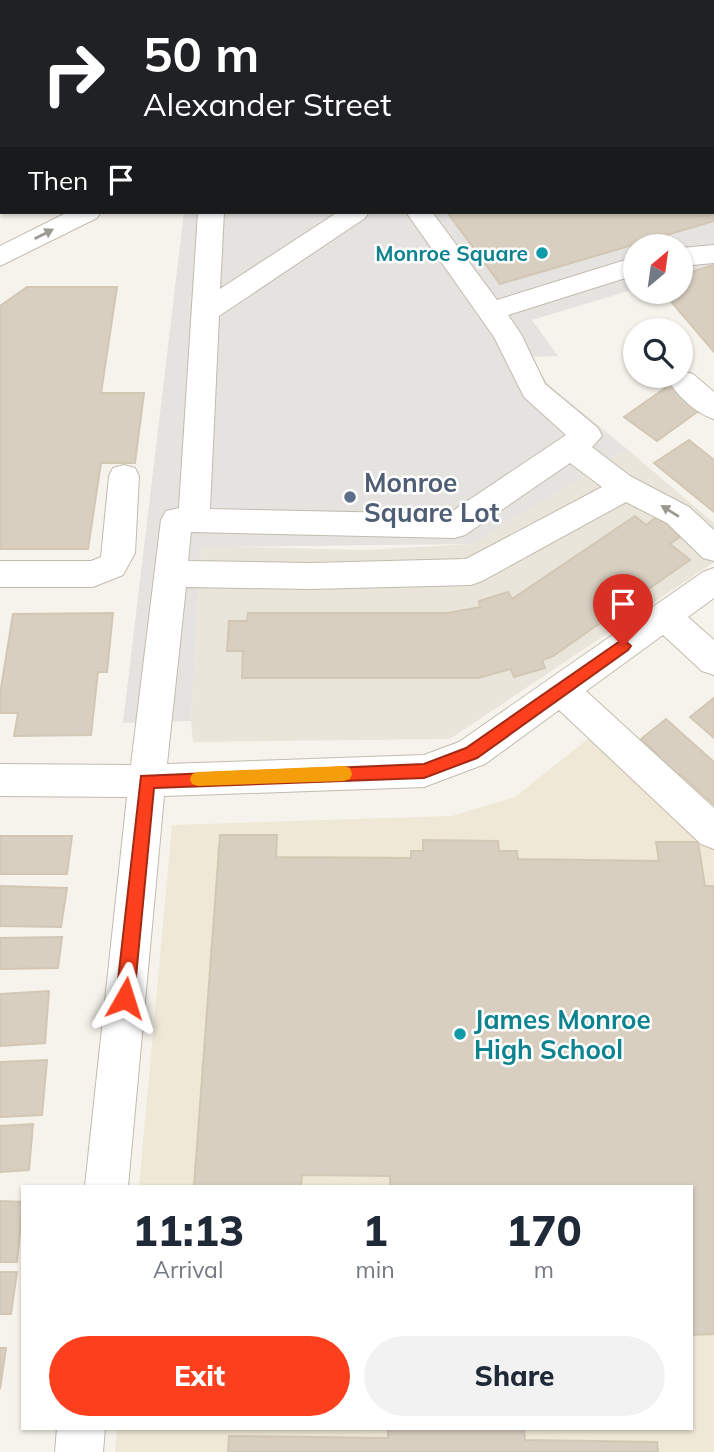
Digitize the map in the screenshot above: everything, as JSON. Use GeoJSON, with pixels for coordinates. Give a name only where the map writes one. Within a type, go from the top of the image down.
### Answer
{"type":"FeatureCollection","features":[{"type":"Feature","properties":{"kind":"street"},"geometry":{"type":"LineString","coordinates":[[0,257],[84,214]]}},
{"type":"Feature","properties":{"kind":"street"},"geometry":{"type":"LineString","coordinates":[[194,521],[211,214]]}},
{"type":"Feature","properties":{"kind":"street"},"geometry":{"type":"LineString","coordinates":[[205,312],[353,214]]}},
{"type":"Feature","properties":{"kind":"street"},"geometry":{"type":"LineString","coordinates":[[106,1185],[147,781],[177,520],[454,526],[587,436],[534,390],[507,334],[420,214]]}},
{"type":"Feature","properties":{"kind":"street"},"geometry":{"type":"LineString","coordinates":[[693,256],[714,254]]}},
{"type":"Feature","properties":{"kind":"street"},"geometry":{"type":"LineString","coordinates":[[491,311],[623,270]]}},
{"type":"Feature","properties":{"kind":"street"},"geometry":{"type":"LineString","coordinates":[[691,388],[714,408]]}},
{"type":"Feature","properties":{"kind":"street"},"geometry":{"type":"LineString","coordinates":[[571,447],[619,484],[678,515],[714,549]]}},
{"type":"Feature","properties":{"kind":"street"},"geometry":{"type":"LineString","coordinates":[[0,574],[93,574],[112,566],[119,553],[124,476]]}},
{"type":"Feature","properties":{"kind":"street"},"geometry":{"type":"LineString","coordinates":[[171,574],[310,576],[471,572],[614,495],[619,484]]}},
{"type":"Feature","properties":{"kind":"street"},"geometry":{"type":"LineString","coordinates":[[0,779],[147,781],[424,771],[472,753],[714,582]]}},
{"type":"Feature","properties":{"kind":"street"},"geometry":{"type":"LineString","coordinates":[[664,617],[714,661]]}},
{"type":"Feature","properties":{"kind":"street"},"geometry":{"type":"LineString","coordinates":[[561,690],[714,832]]}},
{"type":"Feature","properties":{"kind":"street"},"geometry":{"type":"LineString","coordinates":[[79,1452],[81,1430]]}},
{"type":"Feature","properties":{"kind":"shaded area","name":"Monroe Square Lot"},"geometry":{"type":"Polygon","coordinates":[[[184,214],[448,214],[500,284],[623,248],[623,293],[532,320],[558,356],[529,357],[549,385],[627,449],[473,544],[201,547],[191,721],[123,723],[184,214]]]}},
{"type":"Feature","properties":{"kind":"shaded area","name":"Monroe Square Lot"},"geometry":{"type":"Polygon","coordinates":[[[714,221],[714,265],[693,271],[693,234],[670,234],[714,221]]]}},
{"type":"Feature","properties":{"kind":"shaded area"},"geometry":{"type":"Polygon","coordinates":[[[627,449],[714,523],[714,562],[450,739],[193,742],[191,721],[201,546],[363,550],[473,544],[627,449]]]}},
{"type":"Feature","properties":{"kind":"shaded area","name":"James Monroe High School"},"geometry":{"type":"Polygon","coordinates":[[[598,731],[714,840],[714,1452],[115,1452],[117,1430],[693,1430],[693,1185],[139,1185],[172,825],[452,816],[515,797],[598,731]]]}},
{"type":"Feature","properties":{"kind":"building","name":"Monroe Square"},"geometry":{"type":"Polygon","coordinates":[[[448,214],[713,214],[714,221],[670,234],[623,234],[623,248],[500,284],[448,214]]]}},
{"type":"Feature","properties":{"kind":"building"},"geometry":{"type":"Polygon","coordinates":[[[714,265],[714,352],[693,327],[693,318],[685,318],[673,304],[693,304],[693,271],[714,265]]]}},
{"type":"Feature","properties":{"kind":"building"},"geometry":{"type":"Polygon","coordinates":[[[27,287],[117,287],[101,393],[144,393],[135,463],[101,463],[88,549],[0,549],[0,306],[27,287]]]}},
{"type":"Feature","properties":{"kind":"building"},"geometry":{"type":"Polygon","coordinates":[[[665,388],[677,388],[704,407],[657,441],[624,417],[665,388]]]}},
{"type":"Feature","properties":{"kind":"building"},"geometry":{"type":"Polygon","coordinates":[[[689,440],[714,460],[714,512],[654,463],[689,440]]]}},
{"type":"Feature","properties":{"kind":"building"},"geometry":{"type":"Polygon","coordinates":[[[635,516],[646,525],[658,516],[681,536],[670,544],[690,560],[553,656],[542,660],[545,668],[514,677],[511,669],[478,678],[242,678],[243,651],[227,651],[229,621],[247,621],[248,613],[448,613],[480,607],[479,601],[508,592],[512,599],[635,516]]]}},
{"type":"Feature","properties":{"kind":"building"},"geometry":{"type":"Polygon","coordinates":[[[113,613],[107,672],[98,672],[91,735],[14,736],[18,713],[0,713],[0,694],[13,614],[113,613]]]}},
{"type":"Feature","properties":{"kind":"building"},"geometry":{"type":"Polygon","coordinates":[[[714,698],[714,738],[690,717],[714,698]]]}},
{"type":"Feature","properties":{"kind":"building"},"geometry":{"type":"Polygon","coordinates":[[[666,719],[714,762],[714,805],[680,774],[672,781],[650,761],[658,755],[641,739],[666,719]]]}},
{"type":"Feature","properties":{"kind":"building","name":"James Monroe High School"},"geometry":{"type":"Polygon","coordinates":[[[220,835],[277,835],[276,857],[411,858],[411,851],[423,851],[423,840],[498,841],[499,851],[517,851],[518,859],[659,861],[656,842],[698,842],[705,886],[713,886],[714,892],[714,1334],[693,1335],[693,1185],[390,1185],[390,1176],[302,1175],[301,1185],[194,1185],[220,835]]]}},
{"type":"Feature","properties":{"kind":"building"},"geometry":{"type":"Polygon","coordinates":[[[0,836],[72,836],[67,874],[0,874],[0,836]]]}},
{"type":"Feature","properties":{"kind":"building"},"geometry":{"type":"Polygon","coordinates":[[[0,886],[67,888],[61,927],[0,926],[0,886]]]}},
{"type":"Feature","properties":{"kind":"building"},"geometry":{"type":"Polygon","coordinates":[[[62,937],[58,968],[0,969],[0,938],[62,937]]]}},
{"type":"Feature","properties":{"kind":"building"},"geometry":{"type":"Polygon","coordinates":[[[49,991],[45,1043],[0,1046],[0,994],[49,991]]]}},
{"type":"Feature","properties":{"kind":"building"},"geometry":{"type":"Polygon","coordinates":[[[47,1060],[42,1115],[0,1117],[0,1062],[47,1060]]]}},
{"type":"Feature","properties":{"kind":"building"},"geometry":{"type":"Polygon","coordinates":[[[33,1124],[29,1170],[0,1172],[0,1126],[33,1124]]]}},
{"type":"Feature","properties":{"kind":"building"},"geometry":{"type":"Polygon","coordinates":[[[0,1201],[21,1202],[17,1262],[0,1262],[0,1201]]]}},
{"type":"Feature","properties":{"kind":"building"},"geometry":{"type":"Polygon","coordinates":[[[0,1272],[17,1272],[11,1314],[0,1314],[0,1272]]]}},
{"type":"Feature","properties":{"kind":"building"},"geometry":{"type":"Polygon","coordinates":[[[0,1348],[6,1348],[0,1389],[0,1348]]]}},
{"type":"Feature","properties":{"kind":"building"},"geometry":{"type":"Polygon","coordinates":[[[388,1430],[524,1430],[525,1440],[657,1442],[658,1452],[228,1452],[229,1436],[388,1438],[388,1430]]]}},
{"type":"Feature","properties":{"kind":"slow traffic"},"geometry":{"type":"LineString","coordinates":[[198,779],[344,774]]}},
{"type":"Feature","properties":{"kind":"place","name":"Monroe Square"},"geometry":{"type":"Point","coordinates":[542,253]}},
{"type":"Feature","properties":{"kind":"place","name":"Monroe Square Lot"},"geometry":{"type":"Point","coordinates":[350,497]}},
{"type":"Feature","properties":{"kind":"place","name":"James Monroe High School"},"geometry":{"type":"Point","coordinates":[460,1034]}},
{"type":"Feature","properties":{"kind":"route"},"geometry":{"type":"LineString","coordinates":[[125,998],[147,781],[424,771],[449,764],[472,753],[623,646]]}}]}
